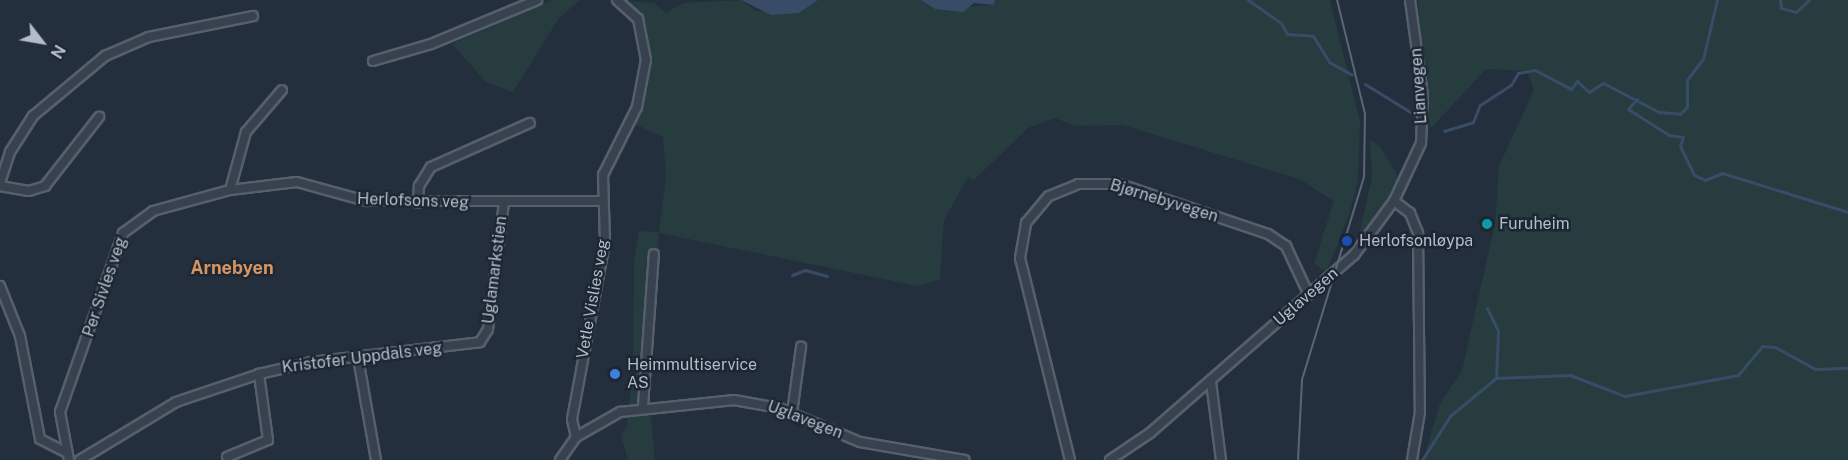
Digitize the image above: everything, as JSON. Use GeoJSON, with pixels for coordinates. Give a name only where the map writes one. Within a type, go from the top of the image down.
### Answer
{"type":"FeatureCollection","features":[{"type":"Feature","properties":{"kind":"street"},"geometry":{"type":"LineString","coordinates":[[373,61],[431,44],[537,0]]}},
{"type":"Feature","properties":{"kind":"street","name":"Vetle Vislies veg"},"geometry":{"type":"LineString","coordinates":[[576,437],[572,419],[604,242],[600,201],[608,161],[637,106],[646,60],[638,19],[616,0]]}},
{"type":"Feature","properties":{"kind":"street","name":"Lianvegen"},"geometry":{"type":"LineString","coordinates":[[1394,201],[1421,143],[1423,96],[1410,0]]}},
{"type":"Feature","properties":{"kind":"street"},"geometry":{"type":"LineString","coordinates":[[99,117],[45,186],[29,191],[0,184],[13,146],[33,116],[105,56],[149,37],[253,16]]}},
{"type":"Feature","properties":{"kind":"street"},"geometry":{"type":"LineString","coordinates":[[230,190],[246,132],[282,90]]}},
{"type":"Feature","properties":{"kind":"street"},"geometry":{"type":"LineString","coordinates":[[418,203],[419,186],[431,166],[530,123]]}},
{"type":"Feature","properties":{"kind":"street","name":"Herlofsons veg"},"geometry":{"type":"LineString","coordinates":[[230,190],[297,182],[350,199],[418,203],[600,201]]}},
{"type":"Feature","properties":{"kind":"street","name":"Bjørnebyvegen"},"geometry":{"type":"LineString","coordinates":[[1070,460],[1020,258],[1026,223],[1049,196],[1078,184],[1120,184],[1268,234],[1286,246],[1308,293]]}},
{"type":"Feature","properties":{"kind":"street","name":"Per Sivles veg"},"geometry":{"type":"LineString","coordinates":[[69,460],[64,452],[62,406],[123,233],[153,211],[230,190]]}},
{"type":"Feature","properties":{"kind":"street"},"geometry":{"type":"LineString","coordinates":[[1394,201],[1410,213],[1418,233],[1419,412],[1412,460]]}},
{"type":"Feature","properties":{"kind":"street","name":"Uglavegen"},"geometry":{"type":"LineString","coordinates":[[1110,460],[1210,381],[1354,255],[1394,201]]}},
{"type":"Feature","properties":{"kind":"street","name":"Uglamarkstien"},"geometry":{"type":"LineString","coordinates":[[484,337],[504,203]]}},
{"type":"Feature","properties":{"kind":"street"},"geometry":{"type":"LineString","coordinates":[[643,406],[654,254]]}},
{"type":"Feature","properties":{"kind":"street"},"geometry":{"type":"LineString","coordinates":[[0,286],[20,336],[40,439],[64,452]]}},
{"type":"Feature","properties":{"kind":"street","name":"Kristofer Uppdals veg"},"geometry":{"type":"LineString","coordinates":[[80,460],[176,402],[259,374],[484,337]]}},
{"type":"Feature","properties":{"kind":"street"},"geometry":{"type":"LineString","coordinates":[[792,413],[801,347]]}},
{"type":"Feature","properties":{"kind":"street"},"geometry":{"type":"LineString","coordinates":[[358,358],[376,460]]}},
{"type":"Feature","properties":{"kind":"street"},"geometry":{"type":"LineString","coordinates":[[227,457],[268,440],[259,374]]}},
{"type":"Feature","properties":{"kind":"street"},"geometry":{"type":"LineString","coordinates":[[1210,381],[1221,460]]}},
{"type":"Feature","properties":{"kind":"street","name":"Uglavegen"},"geometry":{"type":"LineString","coordinates":[[560,460],[576,437],[620,412],[643,406],[734,400],[792,413],[860,442],[964,460]]}},
{"type":"Feature","properties":{"kind":"green space"},"geometry":{"type":"Polygon","coordinates":[[[552,0],[580,0],[559,18],[513,92],[486,82],[452,44],[552,0]]]}},
{"type":"Feature","properties":{"kind":"green space"},"geometry":{"type":"Polygon","coordinates":[[[608,0],[654,3],[666,13],[683,3],[741,0],[756,11],[799,13],[818,0],[921,0],[935,9],[994,5],[995,0],[1330,0],[1360,122],[1358,180],[1349,215],[1326,273],[1314,263],[1334,201],[1299,179],[1123,125],[1075,126],[1055,118],[1028,128],[974,180],[968,177],[944,220],[940,279],[918,286],[659,233],[649,397],[655,460],[628,460],[621,435],[627,426],[633,366],[634,260],[639,231],[659,232],[666,177],[663,137],[626,120],[639,75],[640,43],[628,14],[608,0]]]}},
{"type":"Feature","properties":{"kind":"green space"},"geometry":{"type":"Polygon","coordinates":[[[1418,0],[1848,0],[1848,460],[1423,460],[1440,403],[1462,370],[1495,224],[1499,166],[1534,90],[1527,71],[1486,69],[1432,127],[1427,125],[1418,0]]]}},
{"type":"Feature","properties":{"kind":"green space"},"geometry":{"type":"Polygon","coordinates":[[[1370,140],[1379,145],[1401,181],[1356,249],[1372,177],[1370,140]]]}},
{"type":"Feature","properties":{"kind":"water"},"geometry":{"type":"Polygon","coordinates":[[[741,0],[818,0],[799,13],[771,15],[741,0]]]}},
{"type":"Feature","properties":{"kind":"water"},"geometry":{"type":"Polygon","coordinates":[[[921,0],[995,0],[994,5],[974,3],[963,12],[935,9],[921,0]]]}},
{"type":"Feature","properties":{"kind":"waterway"},"geometry":{"type":"LineString","coordinates":[[1248,0],[1281,23],[1287,34],[1313,36],[1329,62],[1352,75]]}},
{"type":"Feature","properties":{"kind":"waterway"},"geometry":{"type":"LineString","coordinates":[[1444,131],[1473,122],[1480,105],[1511,85],[1518,73],[1535,70],[1571,89],[1577,81],[1589,92],[1603,83],[1659,112],[1680,114],[1687,107],[1687,80],[1703,59],[1717,0]]}},
{"type":"Feature","properties":{"kind":"waterway"},"geometry":{"type":"LineString","coordinates":[[1780,0],[1781,8],[1796,12],[1809,0]]}},
{"type":"Feature","properties":{"kind":"waterway"},"geometry":{"type":"LineString","coordinates":[[1365,84],[1415,115]]}},
{"type":"Feature","properties":{"kind":"waterway"},"geometry":{"type":"LineString","coordinates":[[1637,99],[1628,109],[1669,135],[1683,137],[1680,146],[1694,175],[1705,180],[1722,173],[1848,212]]}},
{"type":"Feature","properties":{"kind":"waterway"},"geometry":{"type":"LineString","coordinates":[[792,275],[805,270],[827,276]]}},
{"type":"Feature","properties":{"kind":"waterway"},"geometry":{"type":"LineString","coordinates":[[1487,308],[1498,331],[1496,378]]}},
{"type":"Feature","properties":{"kind":"waterway"},"geometry":{"type":"LineString","coordinates":[[1422,460],[1450,416],[1496,378],[1570,375],[1625,396],[1738,375],[1762,346],[1775,347],[1815,369],[1848,368]]}},
{"type":"Feature","properties":{"kind":"tram line"},"geometry":{"type":"LineString","coordinates":[[1298,460],[1302,380],[1364,177],[1365,114],[1337,0]]}},
{"type":"Feature","properties":{"kind":"place","name":"Furuheim"},"geometry":{"type":"Point","coordinates":[1487,224]}},
{"type":"Feature","properties":{"kind":"place","name":"Herlofsonløypa"},"geometry":{"type":"Point","coordinates":[1347,241]}},
{"type":"Feature","properties":{"kind":"place","name":"Heimmultiservice AS"},"geometry":{"type":"Point","coordinates":[615,374]}},
{"type":"Feature","properties":{"kind":"district","name":"Arnebyen"},"geometry":{"type":"Point","coordinates":[232,268]}}]}
